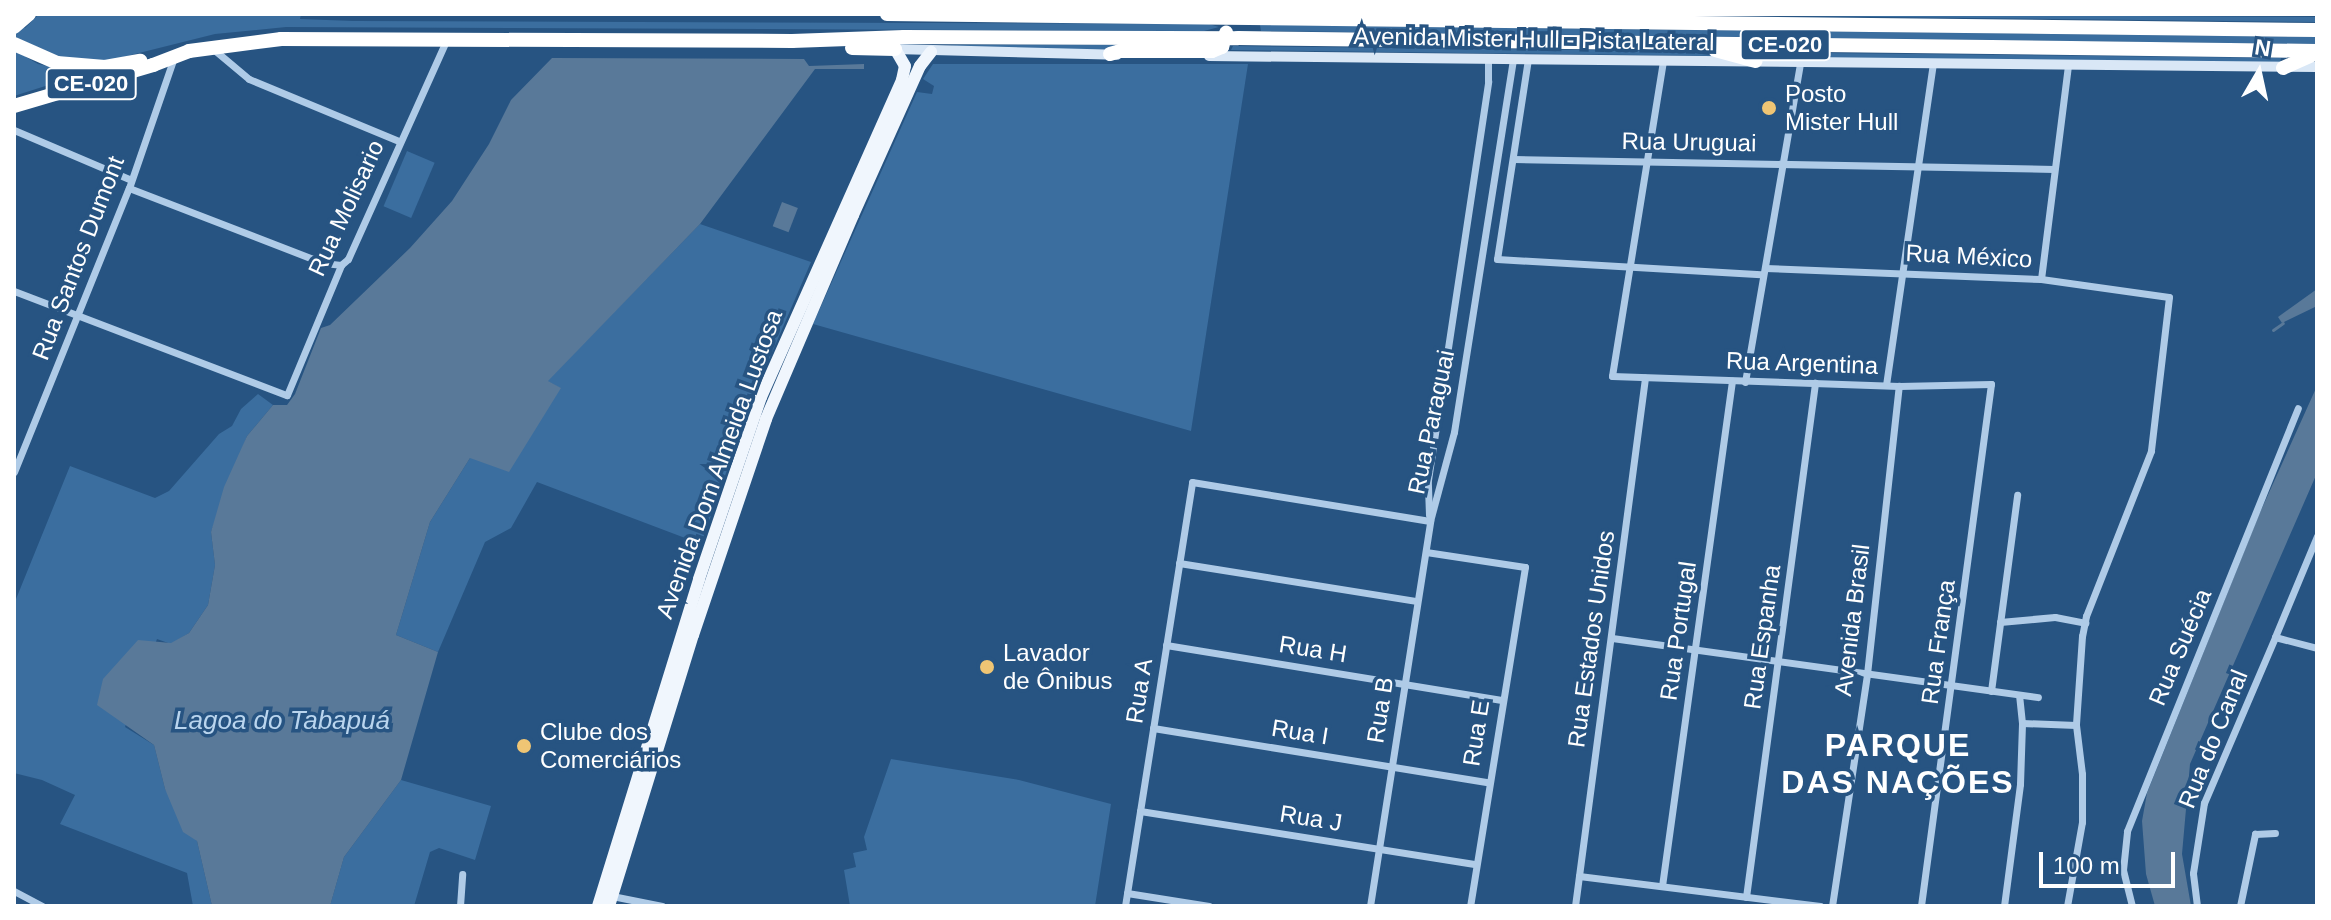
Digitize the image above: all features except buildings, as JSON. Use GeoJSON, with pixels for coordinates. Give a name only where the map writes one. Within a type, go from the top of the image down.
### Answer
{"type":"FeatureCollection","features":[{"type":"Feature","properties":{"kind":"highway"},"geometry":{"type":"LineString","coordinates":[[14,27],[29,14]]}},
{"type":"Feature","properties":{"kind":"highway","name":"CE-020"},"geometry":{"type":"LineString","coordinates":[[887,14],[2317,30]]}},
{"type":"Feature","properties":{"kind":"highway"},"geometry":{"type":"LineString","coordinates":[[1662,14],[1696,22]]}},
{"type":"Feature","properties":{"kind":"highway"},"geometry":{"type":"LineString","coordinates":[[1253,38],[1254,16]]}},
{"type":"Feature","properties":{"kind":"highway"},"geometry":{"type":"LineString","coordinates":[[1110,54],[1120,51],[1212,51],[1222,47],[1226,38],[1226,17]]}},
{"type":"Feature","properties":{"kind":"highway","name":"CE-020"},"geometry":{"type":"LineString","coordinates":[[14,106],[210,46],[281,39],[792,41],[904,37],[1253,38],[2317,52]]}},
{"type":"Feature","properties":{"kind":"highway"},"geometry":{"type":"LineString","coordinates":[[792,41],[815,46],[895,49]]}},
{"type":"Feature","properties":{"kind":"highway"},"geometry":{"type":"LineString","coordinates":[[14,44],[57,63],[86,67],[171,57]]}},
{"type":"Feature","properties":{"kind":"highway"},"geometry":{"type":"LineString","coordinates":[[1687,44],[1756,61]]}},
{"type":"Feature","properties":{"kind":"highway"},"geometry":{"type":"LineString","coordinates":[[2283,68],[2317,52]]}},
{"type":"Feature","properties":{"kind":"main road","name":"Avenida Mister Hull - Pista Lateral"},"geometry":{"type":"LineString","coordinates":[[895,49],[931,52],[2317,67]]}},
{"type":"Feature","properties":{"kind":"main road"},"geometry":{"type":"LineString","coordinates":[[895,49],[905,66],[907,82]]}},
{"type":"Feature","properties":{"kind":"main road","name":"Avenida Dom Almeida Lustosa"},"geometry":{"type":"LineString","coordinates":[[598,906],[761,397],[907,82],[931,52]]}},
{"type":"Feature","properties":{"kind":"main road","name":"Avenida Dom Almeida Lustosa"},"geometry":{"type":"LineString","coordinates":[[611,901],[687,634]]}},
{"type":"Feature","properties":{"kind":"street","name":"Rua Molisario"},"geometry":{"type":"LineString","coordinates":[[79,315],[287,395],[341,265],[348,259],[446,40]]}},
{"type":"Feature","properties":{"kind":"street"},"geometry":{"type":"LineString","coordinates":[[210,46],[249,79],[399,141]]}},
{"type":"Feature","properties":{"kind":"street","name":"Rua Santos Dumont"},"geometry":{"type":"LineString","coordinates":[[14,472],[130,184],[171,57]]}},
{"type":"Feature","properties":{"kind":"street","name":"Rua Paraguai"},"geometry":{"type":"LineString","coordinates":[[1430,521],[1428,480],[1488,81],[1488,58]]}},
{"type":"Feature","properties":{"kind":"street","name":"Rua Paraguai"},"geometry":{"type":"LineString","coordinates":[[1430,521],[1454,432],[1513,59]]}},
{"type":"Feature","properties":{"kind":"street"},"geometry":{"type":"LineString","coordinates":[[1514,159],[1528,59]]}},
{"type":"Feature","properties":{"kind":"street"},"geometry":{"type":"LineString","coordinates":[[1628,267],[1663,61]]}},
{"type":"Feature","properties":{"kind":"street"},"geometry":{"type":"LineString","coordinates":[[1745,382],[1800,62]]}},
{"type":"Feature","properties":{"kind":"street"},"geometry":{"type":"LineString","coordinates":[[1886,385],[1900,272],[1933,64]]}},
{"type":"Feature","properties":{"kind":"street"},"geometry":{"type":"LineString","coordinates":[[2041,279],[2068,66]]}},
{"type":"Feature","properties":{"kind":"street"},"geometry":{"type":"LineString","coordinates":[[14,130],[130,184],[323,263],[341,265]]}},
{"type":"Feature","properties":{"kind":"street","name":"Rua Uruguai"},"geometry":{"type":"LineString","coordinates":[[1514,159],[2054,169]]}},
{"type":"Feature","properties":{"kind":"street","name":"Rua México"},"geometry":{"type":"LineString","coordinates":[[1514,159],[1497,259],[1628,267],[1900,272],[2041,279],[2169,297],[2151,451],[2085,623]]}},
{"type":"Feature","properties":{"kind":"street","name":"Rua Argentina"},"geometry":{"type":"LineString","coordinates":[[1628,267],[1612,376],[1899,386],[1991,384]]}},
{"type":"Feature","properties":{"kind":"street"},"geometry":{"type":"LineString","coordinates":[[14,291],[79,315]]}},
{"type":"Feature","properties":{"kind":"street","name":"Rua Estados Unidos"},"geometry":{"type":"LineString","coordinates":[[1575,906],[1645,378]]}},
{"type":"Feature","properties":{"kind":"street","name":"Rua Portugal"},"geometry":{"type":"LineString","coordinates":[[1662,886],[1732,381]]}},
{"type":"Feature","properties":{"kind":"street","name":"Rua Espanha"},"geometry":{"type":"LineString","coordinates":[[1746,897],[1780,662],[1815,383]]}},
{"type":"Feature","properties":{"kind":"street","name":"Rua França"},"geometry":{"type":"LineString","coordinates":[[1921,906],[1953,686],[1991,384]]}},
{"type":"Feature","properties":{"kind":"street","name":"Avenida Brasil"},"geometry":{"type":"LineString","coordinates":[[1832,906],[1867,674],[1899,386]]}},
{"type":"Feature","properties":{"kind":"street","name":"Rua Suécia"},"geometry":{"type":"LineString","coordinates":[[2132,906],[2123,870],[2127,831],[2298,408]]}},
{"type":"Feature","properties":{"kind":"street"},"geometry":{"type":"LineString","coordinates":[[14,444],[23,447]]}},
{"type":"Feature","properties":{"kind":"street","name":"Rua A"},"geometry":{"type":"LineString","coordinates":[[1125,906],[1192,482],[1430,521]]}},
{"type":"Feature","properties":{"kind":"street"},"geometry":{"type":"LineString","coordinates":[[1991,691],[2017,495]]}},
{"type":"Feature","properties":{"kind":"street","name":"Rua B"},"geometry":{"type":"LineString","coordinates":[[1370,906],[1430,521]]}},
{"type":"Feature","properties":{"kind":"street","name":"Rua do Canal"},"geometry":{"type":"LineString","coordinates":[[2197,906],[2193,873],[2204,803],[2317,536]]}},
{"type":"Feature","properties":{"kind":"street","name":"Rua E"},"geometry":{"type":"LineString","coordinates":[[1426,552],[1525,567],[1470,906]]}},
{"type":"Feature","properties":{"kind":"street"},"geometry":{"type":"LineString","coordinates":[[1179,563],[1417,601]]}},
{"type":"Feature","properties":{"kind":"street"},"geometry":{"type":"LineString","coordinates":[[2000,622],[2055,617],[2085,623],[2076,725],[2082,774],[2082,822],[2067,906]]}},
{"type":"Feature","properties":{"kind":"street"},"geometry":{"type":"LineString","coordinates":[[2275,637],[2317,648]]}},
{"type":"Feature","properties":{"kind":"street"},"geometry":{"type":"LineString","coordinates":[[1612,638],[2038,697]]}},
{"type":"Feature","properties":{"kind":"street","name":"Rua H"},"geometry":{"type":"LineString","coordinates":[[1166,645],[1502,700]]}},
{"type":"Feature","properties":{"kind":"street"},"geometry":{"type":"LineString","coordinates":[[2004,906],[2020,784],[2022,723],[2019,695]]}},
{"type":"Feature","properties":{"kind":"street"},"geometry":{"type":"LineString","coordinates":[[2022,723],[2076,725]]}},
{"type":"Feature","properties":{"kind":"street","name":"Rua I"},"geometry":{"type":"LineString","coordinates":[[1153,728],[1488,782]]}},
{"type":"Feature","properties":{"kind":"street","name":"Rua J"},"geometry":{"type":"LineString","coordinates":[[1140,811],[1476,864]]}},
{"type":"Feature","properties":{"kind":"street"},"geometry":{"type":"LineString","coordinates":[[2240,906],[2255,834],[2275,833]]}},
{"type":"Feature","properties":{"kind":"street"},"geometry":{"type":"LineString","coordinates":[[460,906],[462,874]]}},
{"type":"Feature","properties":{"kind":"street"},"geometry":{"type":"LineString","coordinates":[[1579,876],[1820,906]]}},
{"type":"Feature","properties":{"kind":"street"},"geometry":{"type":"LineString","coordinates":[[14,891],[42,906]]}},
{"type":"Feature","properties":{"kind":"street"},"geometry":{"type":"LineString","coordinates":[[1127,893],[1209,906]]}},
{"type":"Feature","properties":{"kind":"street"},"geometry":{"type":"LineString","coordinates":[[611,901],[662,906]]}},
{"type":"Feature","properties":{"kind":"shaded area"},"geometry":{"type":"Polygon","coordinates":[[[39,14],[301,14],[300,19],[353,21],[1209,24],[1219,27],[1204,31],[286,27],[215,34],[107,61],[61,57],[14,37],[14,19],[25,28],[39,14]]]}},
{"type":"Feature","properties":{"kind":"shaded area"},"geometry":{"type":"Polygon","coordinates":[[[1711,15],[2317,17],[2317,22],[1711,15]]]}},
{"type":"Feature","properties":{"kind":"shaded area"},"geometry":{"type":"Polygon","coordinates":[[[1260,25],[2317,37],[2317,44],[1261,31],[1260,25]]]}},
{"type":"Feature","properties":{"kind":"shaded area"},"geometry":{"type":"Polygon","coordinates":[[[957,45],[1211,45],[1095,50],[945,46],[957,45]]]}},
{"type":"Feature","properties":{"kind":"shaded area"},"geometry":{"type":"Polygon","coordinates":[[[1233,46],[1677,51],[1718,56],[1231,50],[1233,46]]]}},
{"type":"Feature","properties":{"kind":"shaded area"},"geometry":{"type":"Polygon","coordinates":[[[14,50],[38,64],[83,74],[14,96],[14,50]]]}},
{"type":"Feature","properties":{"kind":"shaded area"},"geometry":{"type":"Polygon","coordinates":[[[1744,52],[2281,58],[2280,64],[1812,58],[1744,52]]]}},
{"type":"Feature","properties":{"kind":"shaded area"},"geometry":{"type":"Polygon","coordinates":[[[933,64],[1248,64],[1191,431],[813,324],[917,92],[932,94],[934,86],[923,79],[933,64]]]}},
{"type":"Feature","properties":{"kind":"shaded area"},"geometry":{"type":"Polygon","coordinates":[[[407,151],[435,163],[411,218],[384,206],[407,151]]]}},
{"type":"Feature","properties":{"kind":"shaded area"},"geometry":{"type":"Polygon","coordinates":[[[700,224],[811,262],[755,392],[748,395],[751,402],[701,544],[537,482],[511,528],[485,542],[438,652],[396,635],[430,522],[470,458],[560,388],[547,381],[700,224]]]}},
{"type":"Feature","properties":{"kind":"shaded area"},"geometry":{"type":"Polygon","coordinates":[[[258,394],[273,405],[247,436],[211,532],[215,565],[208,605],[189,633],[171,644],[157,639],[125,727],[154,745],[165,789],[197,841],[212,906],[193,906],[187,873],[60,824],[75,795],[42,780],[14,773],[14,604],[70,466],[155,498],[169,491],[219,434],[232,426],[241,409],[258,394]]]}},
{"type":"Feature","properties":{"kind":"shaded area"},"geometry":{"type":"Polygon","coordinates":[[[891,759],[1019,780],[1111,804],[1095,906],[850,906],[844,870],[856,867],[853,853],[867,850],[864,837],[891,759]]]}},
{"type":"Feature","properties":{"kind":"shaded area"},"geometry":{"type":"Polygon","coordinates":[[[401,780],[491,806],[475,860],[439,848],[430,852],[414,906],[330,906],[344,857],[401,780]]]}},
{"type":"Feature","properties":{"kind":"water","name":"Lagoa do Tabapuá"},"geometry":{"type":"Polygon","coordinates":[[[552,58],[804,59],[809,66],[864,64],[864,69],[815,69],[700,224],[548,381],[561,388],[509,472],[470,458],[430,522],[396,635],[438,652],[401,780],[344,857],[330,906],[212,906],[197,841],[183,832],[165,789],[154,745],[97,705],[103,679],[138,640],[171,643],[189,633],[208,605],[215,565],[211,532],[224,487],[247,436],[273,405],[287,405],[295,394],[321,328],[330,325],[410,248],[452,201],[489,144],[511,100],[552,58]]]}},
{"type":"Feature","properties":{"kind":"water"},"geometry":{"type":"Polygon","coordinates":[[[782,202],[798,208],[789,232],[773,226],[782,202]]]}},
{"type":"Feature","properties":{"kind":"water"},"geometry":{"type":"Polygon","coordinates":[[[2317,289],[2317,306],[2282,323],[2278,317],[2317,289]]]}},
{"type":"Feature","properties":{"kind":"water"},"geometry":{"type":"Polygon","coordinates":[[[2317,386],[2317,473],[2190,764],[2182,854],[2191,906],[2155,906],[2146,874],[2142,821],[2147,793],[2258,517],[2317,386]]]}},
{"type":"Feature","properties":{"kind":"waterway"},"geometry":{"type":"LineString","coordinates":[[2273,330],[2283,323]]}},
{"type":"Feature","properties":{"kind":"place","name":"Posto Mister Hull"},"geometry":{"type":"Point","coordinates":[1769,108]}},
{"type":"Feature","properties":{"kind":"place","name":"Lavador de Ônibus"},"geometry":{"type":"Point","coordinates":[987,667]}},
{"type":"Feature","properties":{"kind":"place","name":"Clube dos Comerciários"},"geometry":{"type":"Point","coordinates":[524,746]}},
{"type":"Feature","properties":{"kind":"district","name":"PARQUE DAS NAÇÕES"},"geometry":{"type":"Point","coordinates":[1898,764]}}]}
